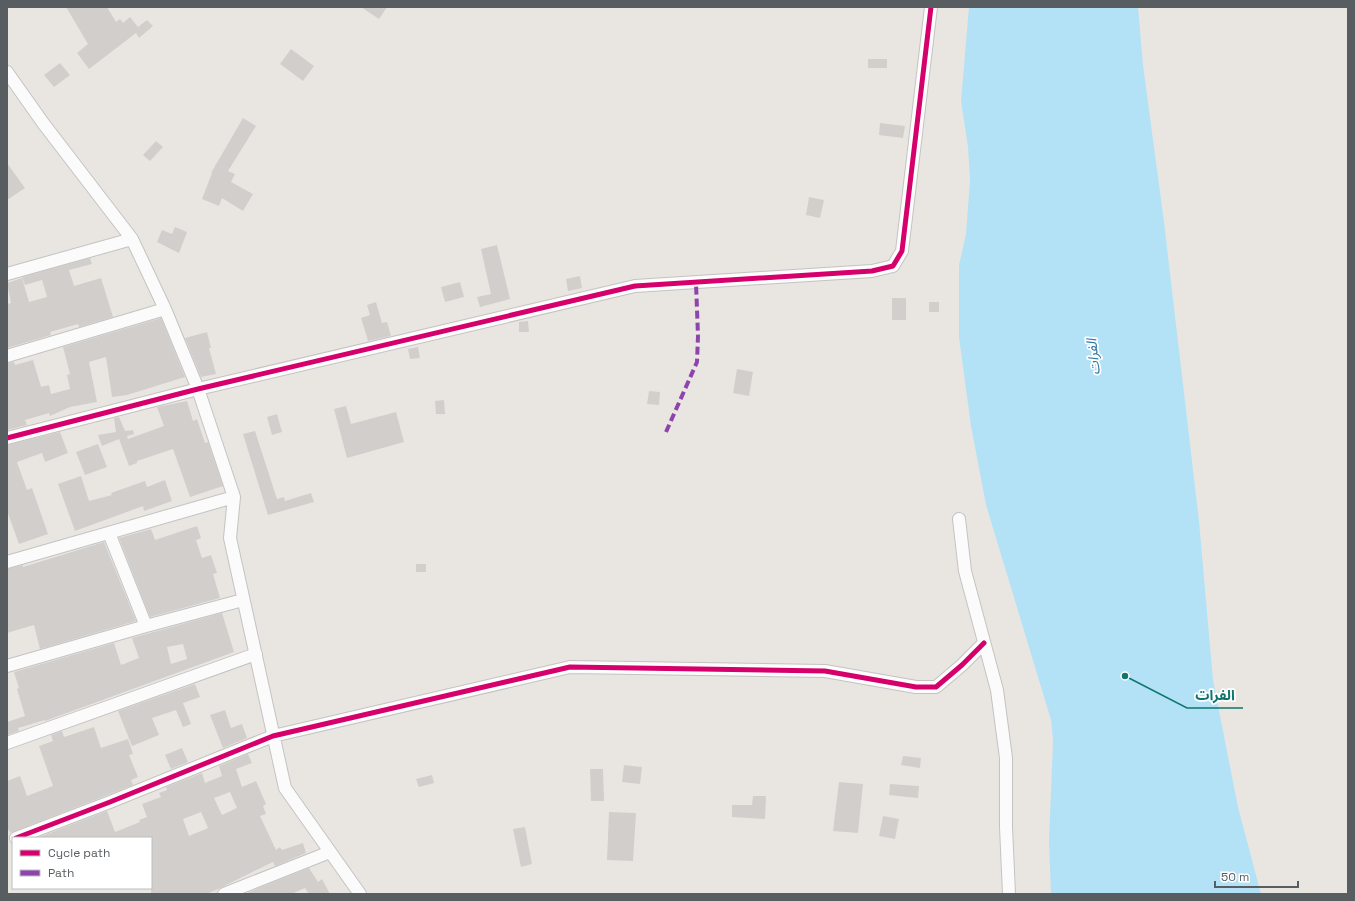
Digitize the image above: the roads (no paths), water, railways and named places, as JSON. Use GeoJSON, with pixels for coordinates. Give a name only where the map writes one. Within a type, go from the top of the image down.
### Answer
{"type":"FeatureCollection","features":[{"type":"Feature","properties":{"kind":"street"},"geometry":{"type":"LineString","coordinates":[[7,438],[198,389],[635,286],[872,271],[893,266],[902,251],[931,7]]}},
{"type":"Feature","properties":{"kind":"street"},"geometry":{"type":"LineString","coordinates":[[7,72],[43,123],[132,239],[164,309],[198,389],[234,497],[230,538],[285,788],[360,894]]}},
{"type":"Feature","properties":{"kind":"street"},"geometry":{"type":"LineString","coordinates":[[7,274],[132,239]]}},
{"type":"Feature","properties":{"kind":"street"},"geometry":{"type":"LineString","coordinates":[[7,356],[164,309]]}},
{"type":"Feature","properties":{"kind":"street"},"geometry":{"type":"LineString","coordinates":[[7,562],[234,497]]}},
{"type":"Feature","properties":{"kind":"street"},"geometry":{"type":"LineString","coordinates":[[959,519],[965,571],[997,690],[1006,758],[1006,827],[1009,894]]}},
{"type":"Feature","properties":{"kind":"street"},"geometry":{"type":"LineString","coordinates":[[109,533],[146,626]]}},
{"type":"Feature","properties":{"kind":"street"},"geometry":{"type":"LineString","coordinates":[[7,666],[243,600]]}},
{"type":"Feature","properties":{"kind":"street"},"geometry":{"type":"LineString","coordinates":[[19,837],[274,736],[570,667],[825,671],[916,687],[936,687],[962,665],[984,643]]}},
{"type":"Feature","properties":{"kind":"street"},"geometry":{"type":"LineString","coordinates":[[7,743],[256,654]]}},
{"type":"Feature","properties":{"kind":"street"},"geometry":{"type":"LineString","coordinates":[[224,894],[248,890],[330,852]]}},
{"type":"Feature","properties":{"kind":"water"},"geometry":{"type":"Polygon","coordinates":[[[969,7],[1138,7],[1143,65],[1164,222],[1199,521],[1213,680],[1238,807],[1261,894],[1051,894],[1049,841],[1053,740],[1051,720],[986,505],[971,426],[959,337],[959,265],[966,234],[970,180],[968,147],[961,101],[969,7]]]}},
{"type":"Feature","properties":{"kind":"place","name":"الفرات"},"geometry":{"type":"Point","coordinates":[1125,676]}}]}
